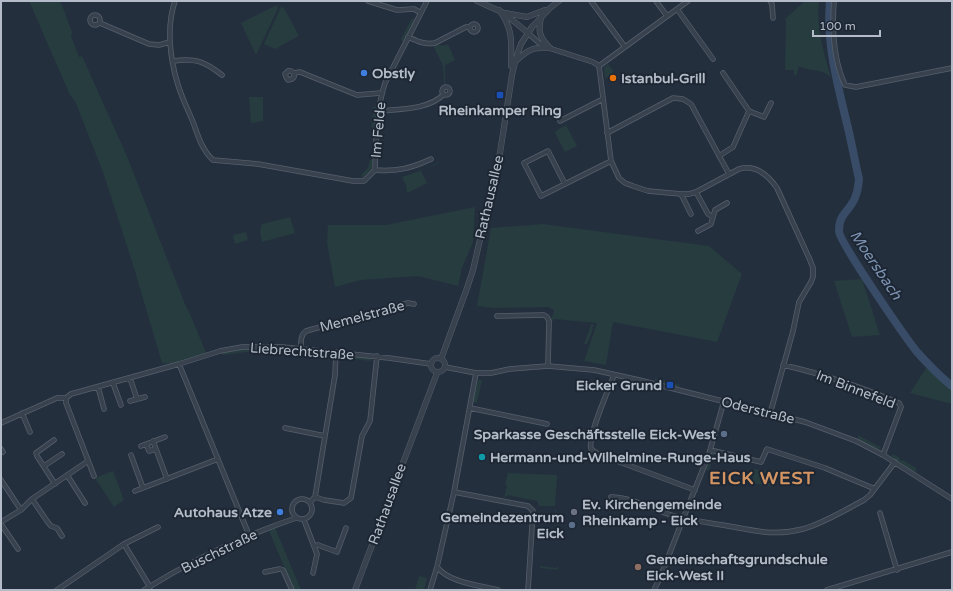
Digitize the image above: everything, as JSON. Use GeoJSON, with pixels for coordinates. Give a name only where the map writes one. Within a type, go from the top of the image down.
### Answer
{"type":"FeatureCollection","features":[{"type":"Feature","properties":{"kind":"street"},"geometry":{"type":"LineString","coordinates":[[175,1],[172,11],[170,42],[173,61],[190,59],[211,67],[222,75]]}},
{"type":"Feature","properties":{"kind":"street"},"geometry":{"type":"LineString","coordinates":[[368,1],[397,10],[414,9],[421,12]]}},
{"type":"Feature","properties":{"kind":"street","name":"Im Felde"},"geometry":{"type":"LineString","coordinates":[[173,61],[178,85],[202,143],[213,160],[258,164],[353,181],[364,181],[375,170],[378,111],[384,83],[427,1]]}},
{"type":"Feature","properties":{"kind":"street"},"geometry":{"type":"LineString","coordinates":[[477,1],[501,12],[528,33],[538,43],[593,62],[599,66],[611,161],[619,178],[625,183],[648,191],[689,194],[746,167],[765,173],[771,179],[777,188],[813,268],[813,277],[812,282],[799,302],[793,331],[770,414]]}},
{"type":"Feature","properties":{"kind":"street"},"geometry":{"type":"LineString","coordinates":[[501,12],[527,17],[550,8],[559,1]]}},
{"type":"Feature","properties":{"kind":"street"},"geometry":{"type":"LineString","coordinates":[[591,1],[624,47]]}},
{"type":"Feature","properties":{"kind":"street"},"geometry":{"type":"LineString","coordinates":[[656,1],[667,16]]}},
{"type":"Feature","properties":{"kind":"street"},"geometry":{"type":"LineString","coordinates":[[599,66],[688,1]]}},
{"type":"Feature","properties":{"kind":"street"},"geometry":{"type":"LineString","coordinates":[[770,1],[772,4],[773,18]]}},
{"type":"Feature","properties":{"kind":"street"},"geometry":{"type":"LineString","coordinates":[[834,1],[832,22],[835,51],[845,85],[856,87],[952,68]]}},
{"type":"Feature","properties":{"kind":"street","name":"Rathausallee"},"geometry":{"type":"LineString","coordinates":[[440,358],[473,270],[500,153],[515,62],[528,33],[541,16],[550,8]]}},
{"type":"Feature","properties":{"kind":"street"},"geometry":{"type":"LineString","coordinates":[[677,9],[713,59]]}},
{"type":"Feature","properties":{"kind":"street"},"geometry":{"type":"LineString","coordinates":[[501,12],[506,20],[511,35],[512,75]]}},
{"type":"Feature","properties":{"kind":"street"},"geometry":{"type":"LineString","coordinates":[[541,16],[539,33],[550,48]]}},
{"type":"Feature","properties":{"kind":"street"},"geometry":{"type":"LineString","coordinates":[[100,23],[149,44],[159,45],[170,42]]}},
{"type":"Feature","properties":{"kind":"street"},"geometry":{"type":"LineString","coordinates":[[408,37],[429,44],[435,43],[466,27],[470,27]]}},
{"type":"Feature","properties":{"kind":"street"},"geometry":{"type":"LineString","coordinates":[[515,62],[530,50],[536,48],[550,48]]}},
{"type":"Feature","properties":{"kind":"street"},"geometry":{"type":"LineString","coordinates":[[294,73],[300,72],[306,74],[357,95],[381,93]]}},
{"type":"Feature","properties":{"kind":"street"},"geometry":{"type":"LineString","coordinates":[[723,73],[749,111],[764,117],[771,103]]}},
{"type":"Feature","properties":{"kind":"street"},"geometry":{"type":"LineString","coordinates":[[378,111],[421,107],[438,100],[444,94]]}},
{"type":"Feature","properties":{"kind":"street"},"geometry":{"type":"LineString","coordinates":[[607,133],[673,98],[683,99],[691,104],[729,174]]}},
{"type":"Feature","properties":{"kind":"street"},"geometry":{"type":"LineString","coordinates":[[560,121],[603,99]]}},
{"type":"Feature","properties":{"kind":"street"},"geometry":{"type":"LineString","coordinates":[[719,156],[733,147],[749,111]]}},
{"type":"Feature","properties":{"kind":"street"},"geometry":{"type":"LineString","coordinates":[[565,184],[548,151],[524,163],[541,196],[565,184],[611,161]]}},
{"type":"Feature","properties":{"kind":"street"},"geometry":{"type":"LineString","coordinates":[[375,170],[391,171],[420,164],[431,159]]}},
{"type":"Feature","properties":{"kind":"street"},"geometry":{"type":"LineString","coordinates":[[696,192],[708,214],[712,217]]}},
{"type":"Feature","properties":{"kind":"street"},"geometry":{"type":"LineString","coordinates":[[681,194],[691,214]]}},
{"type":"Feature","properties":{"kind":"street"},"geometry":{"type":"LineString","coordinates":[[698,231],[711,224],[715,210],[728,204]]}},
{"type":"Feature","properties":{"kind":"street","name":"Memelstraße"},"geometry":{"type":"LineString","coordinates":[[301,348],[302,336],[306,331],[408,303],[414,304]]}},
{"type":"Feature","properties":{"kind":"street"},"geometry":{"type":"LineString","coordinates":[[497,316],[544,315],[547,317],[548,366]]}},
{"type":"Feature","properties":{"kind":"street","name":"Liebrechtstraße"},"geometry":{"type":"LineString","coordinates":[[1,423],[58,398],[66,398],[71,394],[180,364],[220,351],[242,347],[301,348],[377,356],[431,364]]}},
{"type":"Feature","properties":{"kind":"street"},"geometry":{"type":"LineString","coordinates":[[310,502],[315,497],[335,375],[336,352]]}},
{"type":"Feature","properties":{"kind":"street"},"geometry":{"type":"LineString","coordinates":[[315,497],[344,503],[351,498],[362,436],[370,421],[377,356]]}},
{"type":"Feature","properties":{"kind":"street"},"geometry":{"type":"LineString","coordinates":[[440,358],[445,363],[445,367],[442,372],[437,373],[432,369],[431,364],[435,359],[440,358]]}},
{"type":"Feature","properties":{"kind":"street"},"geometry":{"type":"LineString","coordinates":[[180,364],[249,535]]}},
{"type":"Feature","properties":{"kind":"street","name":"Oderstraße"},"geometry":{"type":"LineString","coordinates":[[445,367],[491,373],[510,369],[548,366],[594,370],[805,422],[856,441],[883,455],[952,499]]}},
{"type":"Feature","properties":{"kind":"street","name":"Im Binnefeld"},"geometry":{"type":"LineString","coordinates":[[783,366],[818,373],[899,403],[901,407],[883,455]]}},
{"type":"Feature","properties":{"kind":"street"},"geometry":{"type":"LineString","coordinates":[[430,590],[437,567],[454,492],[476,372]]}},
{"type":"Feature","properties":{"kind":"street","name":"Rathausallee"},"geometry":{"type":"LineString","coordinates":[[355,590],[437,373]]}},
{"type":"Feature","properties":{"kind":"street"},"geometry":{"type":"LineString","coordinates":[[614,375],[600,411],[590,443],[592,450],[598,454],[695,490]]}},
{"type":"Feature","properties":{"kind":"street"},"geometry":{"type":"LineString","coordinates":[[130,378],[137,399]]}},
{"type":"Feature","properties":{"kind":"street"},"geometry":{"type":"LineString","coordinates":[[114,383],[121,405]]}},
{"type":"Feature","properties":{"kind":"street"},"geometry":{"type":"LineString","coordinates":[[98,387],[104,408]]}},
{"type":"Feature","properties":{"kind":"street"},"geometry":{"type":"LineString","coordinates":[[130,401],[145,397]]}},
{"type":"Feature","properties":{"kind":"street"},"geometry":{"type":"LineString","coordinates":[[66,398],[66,403],[94,476]]}},
{"type":"Feature","properties":{"kind":"street"},"geometry":{"type":"LineString","coordinates":[[654,590],[710,450],[724,401]]}},
{"type":"Feature","properties":{"kind":"street"},"geometry":{"type":"LineString","coordinates":[[470,408],[547,424]]}},
{"type":"Feature","properties":{"kind":"street"},"geometry":{"type":"LineString","coordinates":[[22,413],[30,432]]}},
{"type":"Feature","properties":{"kind":"street"},"geometry":{"type":"LineString","coordinates":[[285,428],[325,436]]}},
{"type":"Feature","properties":{"kind":"street"},"geometry":{"type":"LineString","coordinates":[[141,446],[165,437]]}},
{"type":"Feature","properties":{"kind":"street"},"geometry":{"type":"LineString","coordinates":[[54,440],[36,453],[54,484]]}},
{"type":"Feature","properties":{"kind":"street"},"geometry":{"type":"LineString","coordinates":[[153,441],[167,478]]}},
{"type":"Feature","properties":{"kind":"street"},"geometry":{"type":"LineString","coordinates":[[146,444],[149,451],[156,449]]}},
{"type":"Feature","properties":{"kind":"street"},"geometry":{"type":"LineString","coordinates":[[710,450],[761,462],[767,449],[825,468],[875,489]]}},
{"type":"Feature","properties":{"kind":"street"},"geometry":{"type":"LineString","coordinates":[[44,466],[62,454]]}},
{"type":"Feature","properties":{"kind":"street"},"geometry":{"type":"LineString","coordinates":[[131,456],[144,488]]}},
{"type":"Feature","properties":{"kind":"street"},"geometry":{"type":"LineString","coordinates":[[134,491],[218,458]]}},
{"type":"Feature","properties":{"kind":"street"},"geometry":{"type":"LineString","coordinates":[[18,550],[1,523],[21,510],[32,499],[88,461]]}},
{"type":"Feature","properties":{"kind":"street"},"geometry":{"type":"LineString","coordinates":[[611,497],[620,497],[682,518],[764,533],[780,534],[804,529],[864,500],[875,489],[895,462]]}},
{"type":"Feature","properties":{"kind":"street"},"geometry":{"type":"LineString","coordinates":[[67,475],[85,503]]}},
{"type":"Feature","properties":{"kind":"street"},"geometry":{"type":"LineString","coordinates":[[1,480],[21,510]]}},
{"type":"Feature","properties":{"kind":"street"},"geometry":{"type":"LineString","coordinates":[[454,492],[528,506],[533,511],[528,590]]}},
{"type":"Feature","properties":{"kind":"street"},"geometry":{"type":"LineString","coordinates":[[32,499],[51,526],[57,528],[62,536]]}},
{"type":"Feature","properties":{"kind":"street"},"geometry":{"type":"LineString","coordinates":[[304,499],[310,502],[312,505],[312,513],[308,518],[304,520],[296,518],[292,512],[294,502],[304,499]]}},
{"type":"Feature","properties":{"kind":"street"},"geometry":{"type":"LineString","coordinates":[[880,514],[897,570]]}},
{"type":"Feature","properties":{"kind":"street","name":"Buschstraße"},"geometry":{"type":"LineString","coordinates":[[144,590],[175,572],[249,535],[296,518]]}},
{"type":"Feature","properties":{"kind":"street"},"geometry":{"type":"LineString","coordinates":[[304,520],[318,554],[313,573]]}},
{"type":"Feature","properties":{"kind":"street"},"geometry":{"type":"LineString","coordinates":[[57,590],[124,544],[158,527]]}},
{"type":"Feature","properties":{"kind":"street"},"geometry":{"type":"LineString","coordinates":[[314,546],[318,545],[337,552],[346,528]]}},
{"type":"Feature","properties":{"kind":"street"},"geometry":{"type":"LineString","coordinates":[[124,544],[150,587]]}},
{"type":"Feature","properties":{"kind":"street"},"geometry":{"type":"LineString","coordinates":[[827,590],[897,570],[952,552]]}},
{"type":"Feature","properties":{"kind":"street"},"geometry":{"type":"LineString","coordinates":[[437,567],[442,573],[450,578],[498,590]]}},
{"type":"Feature","properties":{"kind":"street"},"geometry":{"type":"LineString","coordinates":[[265,572],[280,569],[283,570],[292,590]]}},
{"type":"Feature","properties":{"kind":"green space"},"geometry":{"type":"Polygon","coordinates":[[[29,1],[60,1],[65,13],[70,1],[65,14],[79,57],[82,56],[126,154],[185,304],[207,355],[179,364],[162,363],[134,268],[104,175],[76,103],[70,95],[29,1]]]}},
{"type":"Feature","properties":{"kind":"green space"},"geometry":{"type":"Polygon","coordinates":[[[805,1],[819,1],[818,11],[820,31],[823,50],[831,78],[820,71],[799,66],[796,76],[794,74],[794,70],[785,70],[785,19],[805,1]]]}},
{"type":"Feature","properties":{"kind":"green space"},"geometry":{"type":"Polygon","coordinates":[[[277,5],[278,8],[256,55],[241,23],[277,5]]]}},
{"type":"Feature","properties":{"kind":"green space"},"geometry":{"type":"Polygon","coordinates":[[[281,7],[284,8],[299,36],[275,49],[264,44],[281,7]]]}},
{"type":"Feature","properties":{"kind":"green space"},"geometry":{"type":"Polygon","coordinates":[[[412,18],[415,20],[404,41],[402,41],[401,39],[412,18]]]}},
{"type":"Feature","properties":{"kind":"green space"},"geometry":{"type":"Polygon","coordinates":[[[448,44],[455,60],[445,65],[444,84],[443,66],[433,45],[448,44]]]}},
{"type":"Feature","properties":{"kind":"green space"},"geometry":{"type":"Polygon","coordinates":[[[608,64],[614,72],[605,79],[604,68],[608,64]]]}},
{"type":"Feature","properties":{"kind":"green space"},"geometry":{"type":"Polygon","coordinates":[[[249,97],[263,97],[263,121],[251,123],[249,97]]]}},
{"type":"Feature","properties":{"kind":"green space"},"geometry":{"type":"Polygon","coordinates":[[[377,106],[374,135],[372,136],[373,107],[377,106]]]}},
{"type":"Feature","properties":{"kind":"green space"},"geometry":{"type":"Polygon","coordinates":[[[566,125],[577,146],[565,152],[555,133],[557,130],[566,125]]]}},
{"type":"Feature","properties":{"kind":"green space"},"geometry":{"type":"Polygon","coordinates":[[[370,160],[373,160],[371,170],[362,178],[361,175],[368,168],[370,160]]]}},
{"type":"Feature","properties":{"kind":"green space"},"geometry":{"type":"Polygon","coordinates":[[[439,163],[421,171],[427,183],[407,193],[406,185],[402,177],[423,170],[439,163]]]}},
{"type":"Feature","properties":{"kind":"green space"},"geometry":{"type":"Polygon","coordinates":[[[475,207],[473,242],[462,268],[458,286],[418,276],[361,280],[335,287],[327,243],[328,225],[386,225],[475,207]]]}},
{"type":"Feature","properties":{"kind":"green space"},"geometry":{"type":"Polygon","coordinates":[[[290,217],[295,233],[262,242],[260,231],[262,224],[290,217]]]}},
{"type":"Feature","properties":{"kind":"green space"},"geometry":{"type":"Polygon","coordinates":[[[543,224],[709,246],[742,274],[717,342],[613,322],[606,365],[584,361],[597,323],[554,319],[553,321],[550,320],[554,310],[548,307],[493,308],[477,306],[491,228],[543,224]]]}},
{"type":"Feature","properties":{"kind":"green space"},"geometry":{"type":"Polygon","coordinates":[[[246,232],[248,240],[235,244],[233,235],[246,232]]]}},
{"type":"Feature","properties":{"kind":"green space"},"geometry":{"type":"Polygon","coordinates":[[[862,279],[880,335],[852,337],[834,281],[862,279]]]}},
{"type":"Feature","properties":{"kind":"green space"},"geometry":{"type":"Polygon","coordinates":[[[591,325],[594,325],[592,328],[593,329],[587,344],[584,344],[591,325]]]}},
{"type":"Feature","properties":{"kind":"green space"},"geometry":{"type":"Polygon","coordinates":[[[268,348],[268,351],[223,355],[223,353],[240,350],[268,348]]]}},
{"type":"Feature","properties":{"kind":"green space"},"geometry":{"type":"Polygon","coordinates":[[[345,355],[372,358],[371,361],[345,358],[345,355]]]}},
{"type":"Feature","properties":{"kind":"green space"},"geometry":{"type":"Polygon","coordinates":[[[930,362],[952,386],[952,404],[910,393],[930,362]]]}},
{"type":"Feature","properties":{"kind":"green space"},"geometry":{"type":"Polygon","coordinates":[[[655,378],[662,382],[662,380],[680,385],[677,388],[655,382],[655,378]]]}},
{"type":"Feature","properties":{"kind":"green space"},"geometry":{"type":"Polygon","coordinates":[[[479,380],[482,380],[477,403],[473,402],[479,380]]]}},
{"type":"Feature","properties":{"kind":"green space"},"geometry":{"type":"Polygon","coordinates":[[[858,435],[882,448],[877,449],[859,440],[858,435]]]}},
{"type":"Feature","properties":{"kind":"green space"},"geometry":{"type":"Polygon","coordinates":[[[715,453],[709,470],[707,471],[706,469],[711,455],[715,453]]]}},
{"type":"Feature","properties":{"kind":"green space"},"geometry":{"type":"Polygon","coordinates":[[[893,454],[900,458],[899,460],[903,460],[916,468],[916,473],[891,457],[893,454]]]}},
{"type":"Feature","properties":{"kind":"green space"},"geometry":{"type":"Polygon","coordinates":[[[754,469],[768,471],[775,478],[773,487],[752,483],[754,469]]]}},
{"type":"Feature","properties":{"kind":"green space"},"geometry":{"type":"Polygon","coordinates":[[[113,471],[124,500],[114,507],[95,478],[113,471]]]}},
{"type":"Feature","properties":{"kind":"green space"},"geometry":{"type":"Polygon","coordinates":[[[508,473],[556,475],[555,506],[539,506],[537,501],[508,495],[504,498],[508,473]]]}},
{"type":"Feature","properties":{"kind":"green space"},"geometry":{"type":"Polygon","coordinates":[[[554,509],[556,510],[558,561],[555,510],[554,509]]]}},
{"type":"Feature","properties":{"kind":"green space"},"geometry":{"type":"Polygon","coordinates":[[[275,525],[301,590],[294,590],[269,531],[270,527],[275,525]]]}},
{"type":"Feature","properties":{"kind":"green space"},"geometry":{"type":"Polygon","coordinates":[[[540,566],[556,568],[558,566],[558,570],[540,568],[540,566]]]}},
{"type":"Feature","properties":{"kind":"green space"},"geometry":{"type":"Polygon","coordinates":[[[419,576],[427,578],[424,590],[415,590],[419,576]]]}},
{"type":"Feature","properties":{"kind":"waterway","name":"Moersbach"},"geometry":{"type":"LineString","coordinates":[[830,1],[829,17],[831,49],[859,179],[856,196],[841,219],[839,231],[850,253],[910,343],[929,365],[952,386]]}},
{"type":"Feature","properties":{"kind":"place","name":"Obstly"},"geometry":{"type":"Point","coordinates":[364,73]}},
{"type":"Feature","properties":{"kind":"place","name":"Istanbul-Grill"},"geometry":{"type":"Point","coordinates":[613,78]}},
{"type":"Feature","properties":{"kind":"place","name":"Rheinkamper Ring"},"geometry":{"type":"Point","coordinates":[500,95]}},
{"type":"Feature","properties":{"kind":"place","name":"Eicker Grund"},"geometry":{"type":"Point","coordinates":[670,385]}},
{"type":"Feature","properties":{"kind":"place","name":"Sparkasse Geschäftsstelle Eick-West"},"geometry":{"type":"Point","coordinates":[724,434]}},
{"type":"Feature","properties":{"kind":"place","name":"Hermann-und-Wilhelmine-Runge-Haus"},"geometry":{"type":"Point","coordinates":[482,457]}},
{"type":"Feature","properties":{"kind":"place","name":"Autohaus Atze"},"geometry":{"type":"Point","coordinates":[280,512]}},
{"type":"Feature","properties":{"kind":"place","name":"Ev. Kirchengemeinde Rheinkamp - Eick"},"geometry":{"type":"Point","coordinates":[574,512]}},
{"type":"Feature","properties":{"kind":"place","name":"Gemeindezentrum Eick"},"geometry":{"type":"Point","coordinates":[572,525]}},
{"type":"Feature","properties":{"kind":"place","name":"Gemeinschaftsgrundschule Eick-West II"},"geometry":{"type":"Point","coordinates":[638,567]}},
{"type":"Feature","properties":{"kind":"district","name":"EICK WEST"},"geometry":{"type":"Point","coordinates":[762,478]}}]}
